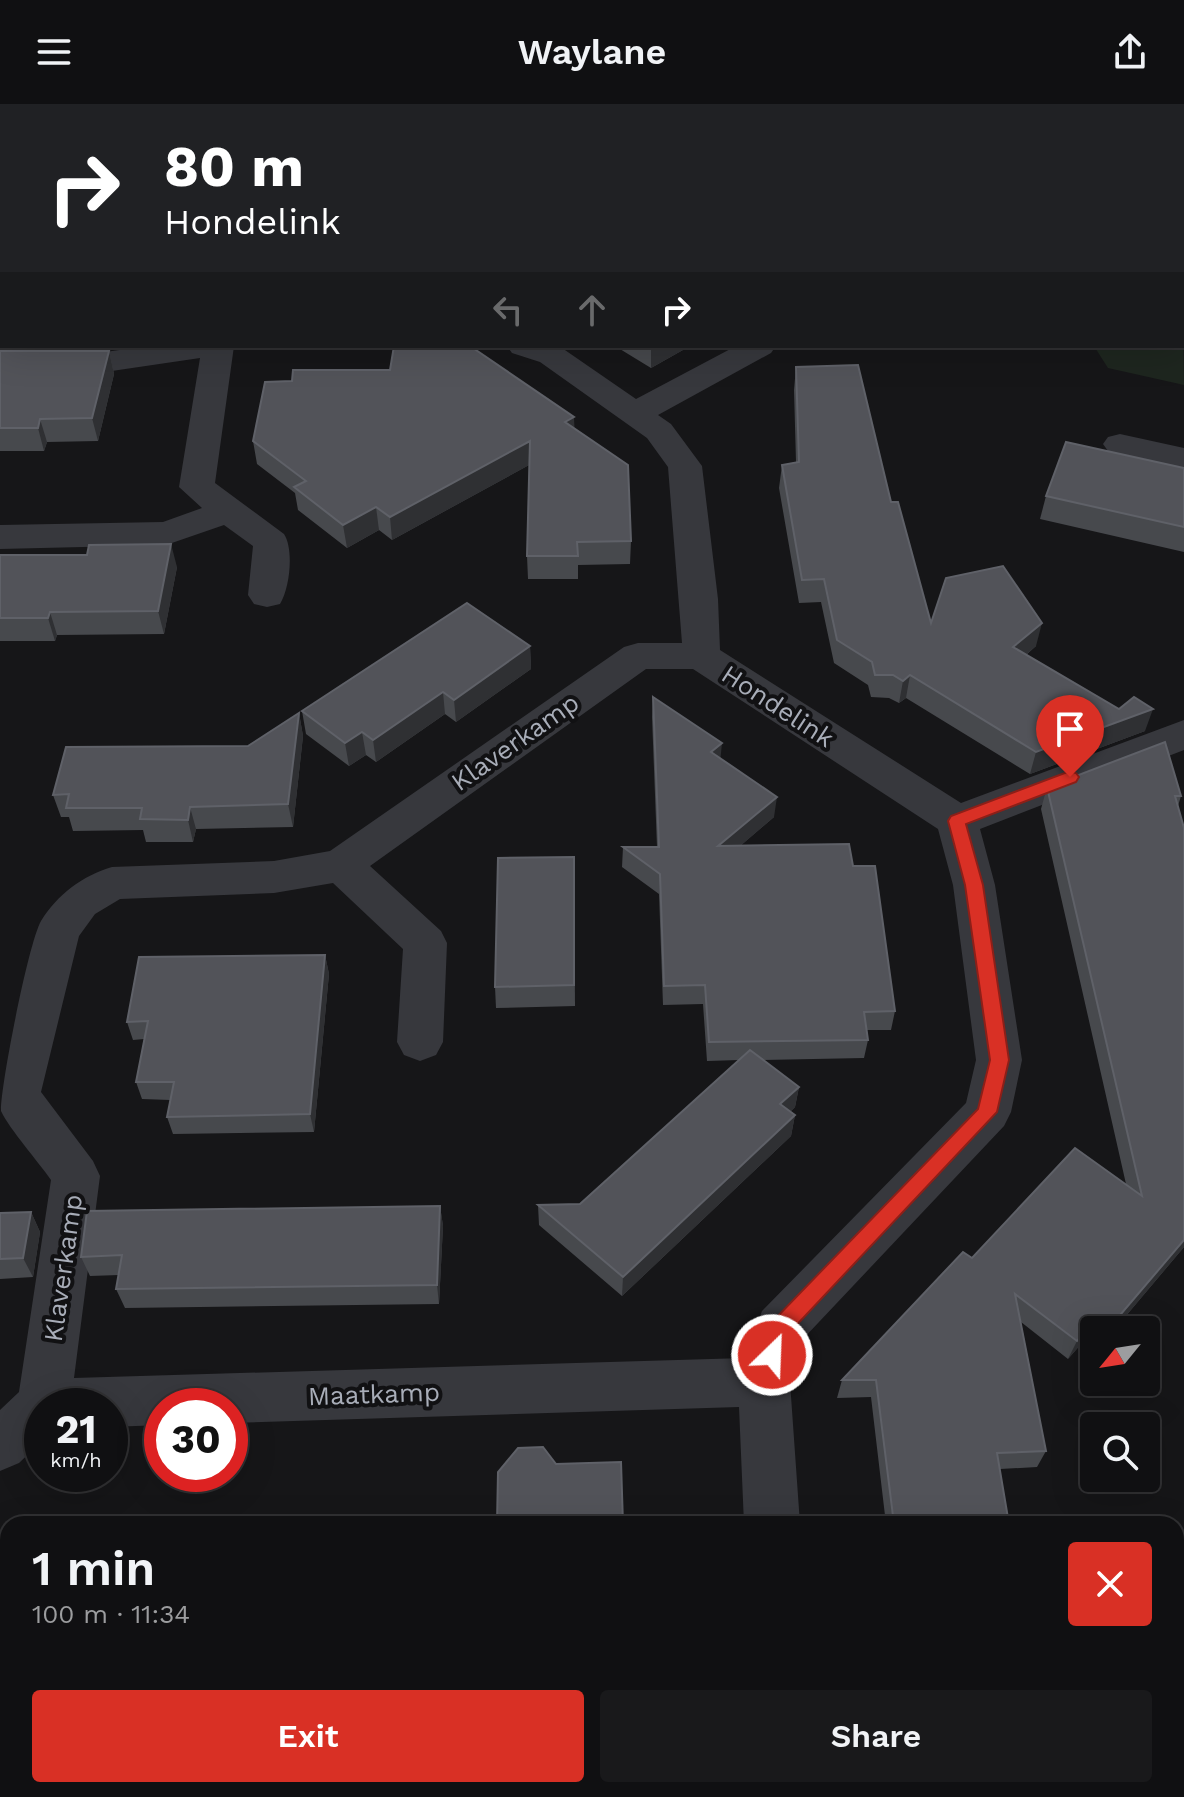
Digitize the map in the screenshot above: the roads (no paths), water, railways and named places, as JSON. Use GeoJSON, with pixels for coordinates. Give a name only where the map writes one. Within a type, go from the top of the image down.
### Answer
{"type":"FeatureCollection","features":[{"type":"Feature","properties":{"kind":"street"},"geometry":{"type":"LineString","coordinates":[[0,361],[105,362],[203,348]]}},
{"type":"Feature","properties":{"kind":"street"},"geometry":{"type":"LineString","coordinates":[[217,348],[197,487],[271,542],[267,595]]}},
{"type":"Feature","properties":{"kind":"street","name":"Hondelink"},"geometry":{"type":"LineString","coordinates":[[529,348],[551,355],[659,431],[685,466],[699,599],[701,656],[957,821]]}},
{"type":"Feature","properties":{"kind":"street"},"geometry":{"type":"LineString","coordinates":[[634,414],[756,348]]}},
{"type":"Feature","properties":{"kind":"street"},"geometry":{"type":"LineString","coordinates":[[1120,444],[1184,459]]}},
{"type":"Feature","properties":{"kind":"street"},"geometry":{"type":"LineString","coordinates":[[0,537],[166,533],[228,511]]}},
{"type":"Feature","properties":{"kind":"street","name":"Klaverkamp"},"geometry":{"type":"LineString","coordinates":[[46,1388],[76,1176],[17,1096],[58,931],[80,902],[112,883],[274,877],[341,865],[638,656],[701,656]]}},
{"type":"Feature","properties":{"kind":"street"},"geometry":{"type":"LineString","coordinates":[[772,1516],[764,1382],[780,1328],[987,1112],[999,1060],[974,885],[957,821],[1184,734]]}},
{"type":"Feature","properties":{"kind":"street"},"geometry":{"type":"LineString","coordinates":[[341,865],[425,943],[420,1042]]}},
{"type":"Feature","properties":{"kind":"street","name":"Maatkamp"},"geometry":{"type":"LineString","coordinates":[[128,1401],[764,1382]]}},
{"type":"Feature","properties":{"kind":"street"},"geometry":{"type":"LineString","coordinates":[[0,1445],[24,1423]]}}]}
